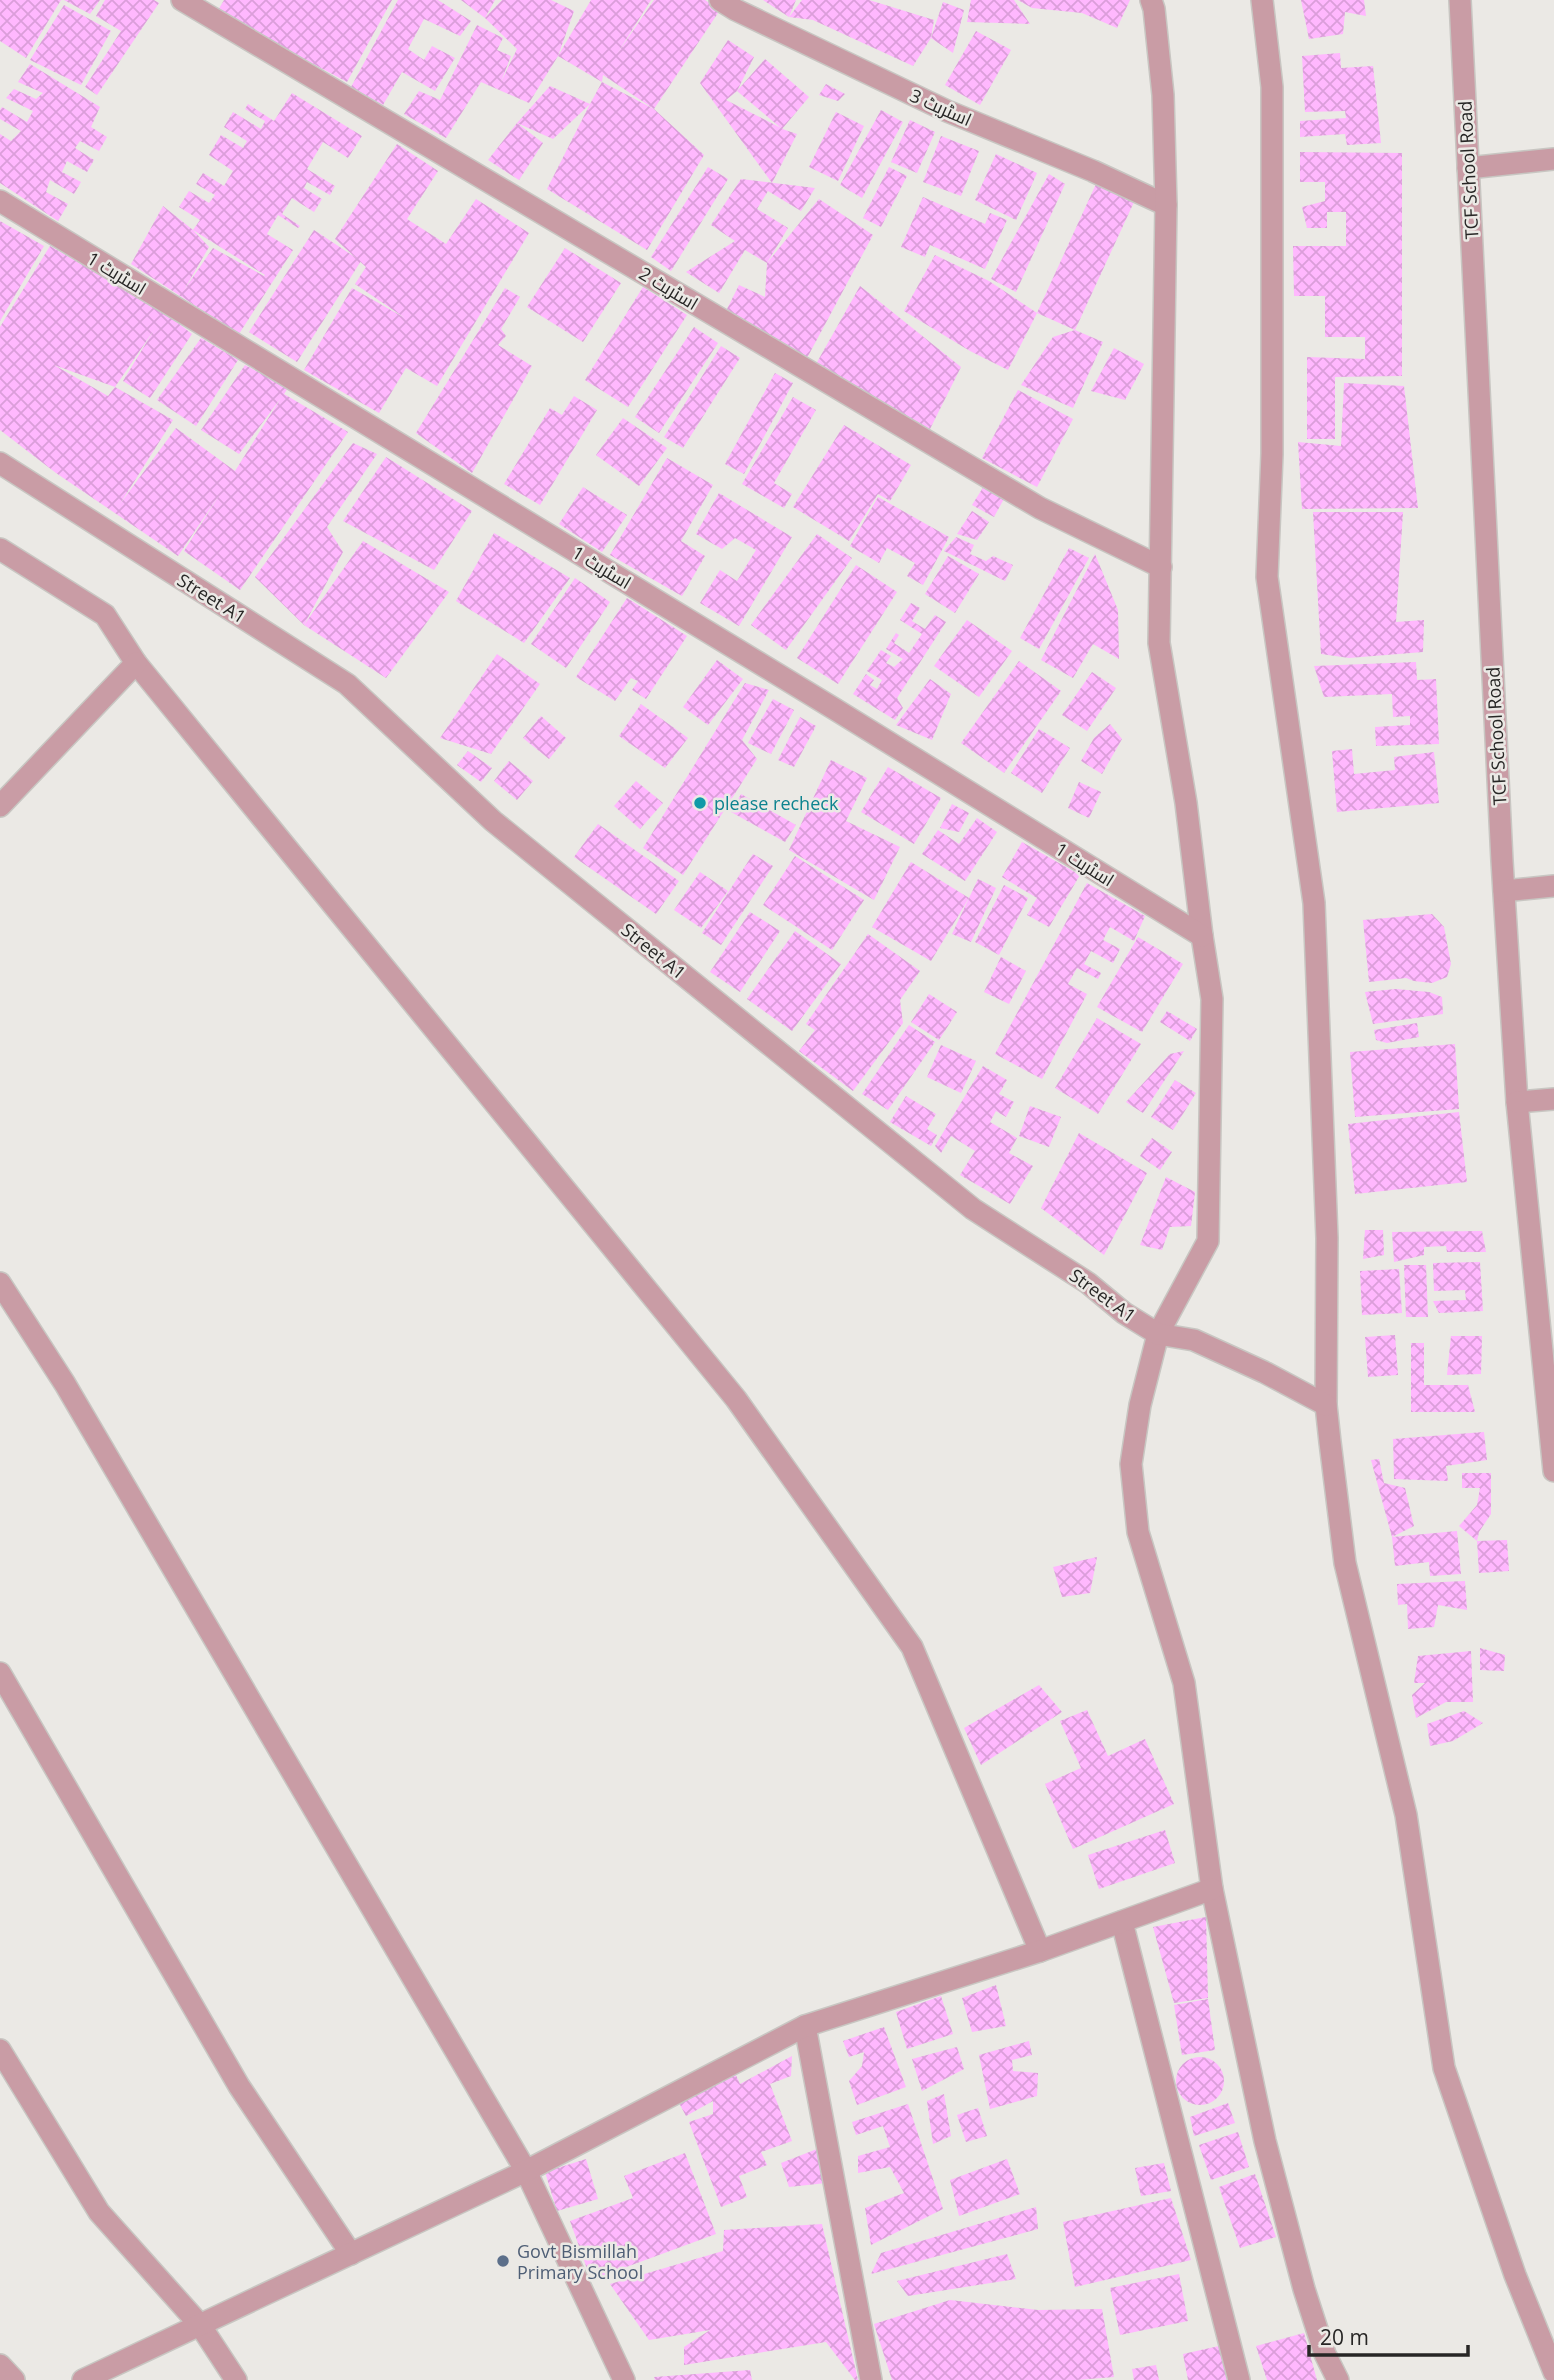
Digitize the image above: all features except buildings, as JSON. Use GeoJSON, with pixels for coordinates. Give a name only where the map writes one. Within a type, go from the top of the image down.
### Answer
{"type":"FeatureCollection","features":[{"type":"Feature","properties":{"kind":"street","name":"اسٹریٹ 2"},"geometry":{"type":"LineString","coordinates":[[182,0],[1040,508],[1161,567]]}},
{"type":"Feature","properties":{"kind":"street","name":"اسٹریٹ 3"},"geometry":{"type":"LineString","coordinates":[[720,0],[947,111],[1093,171],[1166,205]]}},
{"type":"Feature","properties":{"kind":"street"},"geometry":{"type":"LineString","coordinates":[[1152,0],[1163,95],[1166,205],[1159,643],[1186,803],[1212,999],[1208,1241],[1158,1334],[1140,1405],[1131,1464],[1138,1532],[1184,1683],[1212,1888],[1265,2141],[1304,2289],[1325,2354],[1338,2380]]}},
{"type":"Feature","properties":{"kind":"street"},"geometry":{"type":"LineString","coordinates":[[1262,0],[1272,87],[1272,454],[1267,577],[1314,903],[1327,1238],[1326,1405],[1345,1563],[1406,1815],[1444,2068],[1515,2274],[1554,2372]]}},
{"type":"Feature","properties":{"kind":"street","name":"TCF School Road"},"geometry":{"type":"LineString","coordinates":[[1460,0],[1517,1102],[1554,1471]]}},
{"type":"Feature","properties":{"kind":"street"},"geometry":{"type":"LineString","coordinates":[[1468,168],[1554,159]]}},
{"type":"Feature","properties":{"kind":"street","name":"اسٹریٹ 1"},"geometry":{"type":"LineString","coordinates":[[0,201],[821,700],[1202,936]]}},
{"type":"Feature","properties":{"kind":"street","name":"Street A1"},"geometry":{"type":"LineString","coordinates":[[0,463],[346,684],[493,821],[973,1209],[1088,1283],[1124,1312],[1158,1334],[1194,1340],[1264,1372],[1326,1405]]}},
{"type":"Feature","properties":{"kind":"street"},"geometry":{"type":"LineString","coordinates":[[0,549],[105,615],[135,663],[736,1399],[912,1647],[1040,1951]]}},
{"type":"Feature","properties":{"kind":"street"},"geometry":{"type":"LineString","coordinates":[[0,806],[135,663]]}},
{"type":"Feature","properties":{"kind":"street"},"geometry":{"type":"LineString","coordinates":[[1504,891],[1554,886]]}},
{"type":"Feature","properties":{"kind":"street"},"geometry":{"type":"LineString","coordinates":[[1517,1102],[1554,1099]]}},
{"type":"Feature","properties":{"kind":"street"},"geometry":{"type":"LineString","coordinates":[[0,1283],[65,1384],[526,2171],[624,2380]]}},
{"type":"Feature","properties":{"kind":"street"},"geometry":{"type":"LineString","coordinates":[[0,1673],[239,2086],[351,2254]]}},
{"type":"Feature","properties":{"kind":"street"},"geometry":{"type":"LineString","coordinates":[[83,2380],[526,2171],[805,2026],[1040,1951],[1212,1888]]}},
{"type":"Feature","properties":{"kind":"street"},"geometry":{"type":"LineString","coordinates":[[1122,1922],[1239,2380]]}},
{"type":"Feature","properties":{"kind":"street"},"geometry":{"type":"LineString","coordinates":[[805,2026],[871,2380]]}},
{"type":"Feature","properties":{"kind":"street"},"geometry":{"type":"LineString","coordinates":[[0,2050],[99,2212],[201,2326],[236,2380]]}},
{"type":"Feature","properties":{"kind":"street"},"geometry":{"type":"LineString","coordinates":[[0,2365],[14,2380]]}},
{"type":"Feature","properties":{"kind":"place","name":"please recheck"},"geometry":{"type":"Point","coordinates":[700,803]}},
{"type":"Feature","properties":{"kind":"place","name":"Govt Bismillah Primary School"},"geometry":{"type":"Point","coordinates":[503,2261]}}]}
